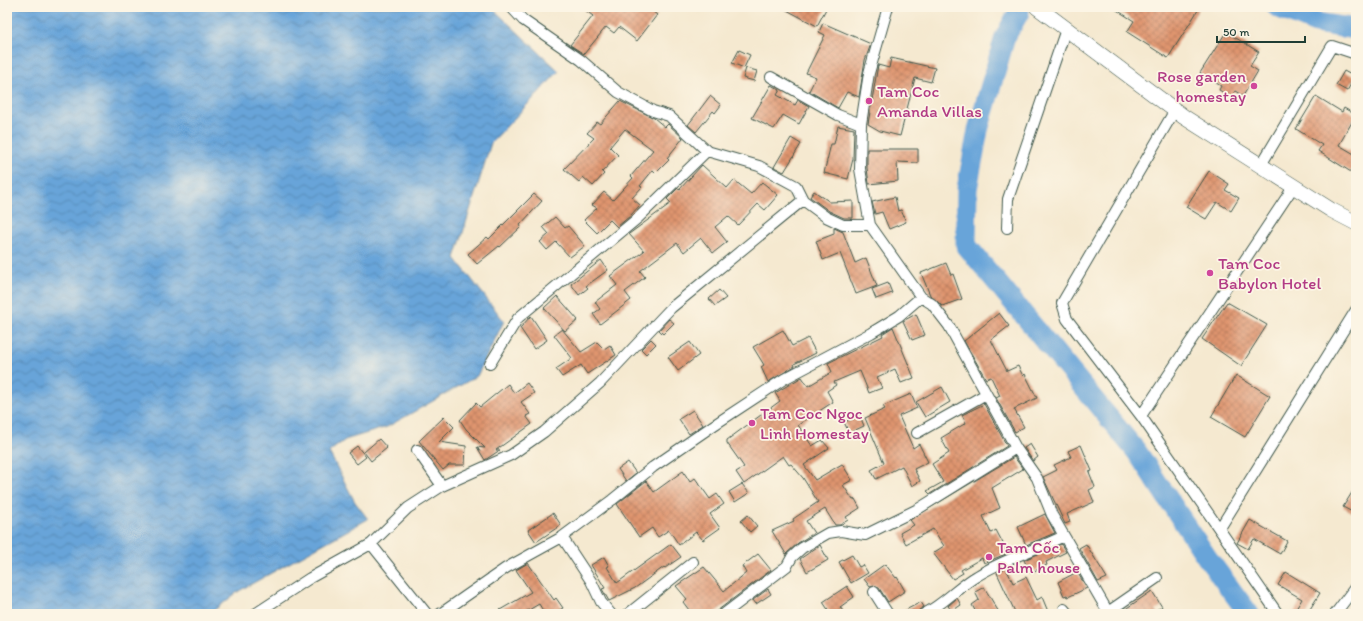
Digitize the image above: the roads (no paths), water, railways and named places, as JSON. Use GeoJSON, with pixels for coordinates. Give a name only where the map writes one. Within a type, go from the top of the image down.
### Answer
{"type":"FeatureCollection","features":[{"type":"Feature","properties":{"kind":"main road"},"geometry":{"type":"LineString","coordinates":[[1037,7],[1175,110],[1294,186],[1356,223]]}},
{"type":"Feature","properties":{"kind":"street"},"geometry":{"type":"LineString","coordinates":[[511,7],[523,20],[580,60],[618,92],[653,111],[669,116],[707,151],[759,166],[796,186],[803,200],[826,217],[843,225],[870,225]]}},
{"type":"Feature","properties":{"kind":"street"},"geometry":{"type":"LineString","coordinates":[[888,7],[869,73],[861,124],[860,169],[870,225],[921,296],[932,304],[949,326],[1016,448],[1036,478],[1064,536],[1107,613],[1157,578]]}},
{"type":"Feature","properties":{"kind":"street"},"geometry":{"type":"LineString","coordinates":[[1007,228],[1008,199],[1066,29]]}},
{"type":"Feature","properties":{"kind":"street"},"geometry":{"type":"LineString","coordinates":[[1261,165],[1332,46],[1356,54]]}},
{"type":"Feature","properties":{"kind":"street"},"geometry":{"type":"LineString","coordinates":[[771,77],[838,115],[861,124]]}},
{"type":"Feature","properties":{"kind":"street"},"geometry":{"type":"LineString","coordinates":[[1175,110],[1062,303],[1067,319],[1141,416],[1220,528],[1278,614]]}},
{"type":"Feature","properties":{"kind":"street"},"geometry":{"type":"LineString","coordinates":[[490,364],[518,318],[638,218],[707,151]]}},
{"type":"Feature","properties":{"kind":"street"},"geometry":{"type":"LineString","coordinates":[[1141,416],[1294,186]]}},
{"type":"Feature","properties":{"kind":"street"},"geometry":{"type":"LineString","coordinates":[[255,614],[332,564],[371,544],[408,508],[442,486],[511,455],[544,432],[600,383],[671,308],[803,200]]}},
{"type":"Feature","properties":{"kind":"street"},"geometry":{"type":"LineString","coordinates":[[440,614],[506,568],[562,537],[653,467],[714,425],[784,379],[871,333],[899,316],[921,296]]}},
{"type":"Feature","properties":{"kind":"street"},"geometry":{"type":"LineString","coordinates":[[1220,528],[1356,310]]}},
{"type":"Feature","properties":{"kind":"street"},"geometry":{"type":"LineString","coordinates":[[917,433],[986,394]]}},
{"type":"Feature","properties":{"kind":"street"},"geometry":{"type":"LineString","coordinates":[[724,614],[787,566],[792,557],[809,544],[828,533],[841,531],[865,535],[918,509],[1016,448]]}},
{"type":"Feature","properties":{"kind":"street"},"geometry":{"type":"LineString","coordinates":[[418,450],[442,486]]}},
{"type":"Feature","properties":{"kind":"street"},"geometry":{"type":"LineString","coordinates":[[924,614],[935,608],[976,577],[1005,560],[1064,536]]}},
{"type":"Feature","properties":{"kind":"street"},"geometry":{"type":"LineString","coordinates":[[562,537],[591,581],[600,602],[611,614]]}},
{"type":"Feature","properties":{"kind":"street"},"geometry":{"type":"LineString","coordinates":[[371,544],[427,614]]}},
{"type":"Feature","properties":{"kind":"street"},"geometry":{"type":"LineString","coordinates":[[628,614],[693,562]]}},
{"type":"Feature","properties":{"kind":"street"},"geometry":{"type":"LineString","coordinates":[[1335,614],[1356,586]]}},
{"type":"Feature","properties":{"kind":"street"},"geometry":{"type":"LineString","coordinates":[[874,592],[888,614]]}},
{"type":"Feature","properties":{"kind":"water"},"geometry":{"type":"Polygon","coordinates":[[[7,7],[491,7],[559,71],[491,143],[455,258],[504,321],[477,376],[387,427],[345,440],[329,452],[355,502],[368,519],[239,591],[209,614],[7,614],[7,7]]]}},
{"type":"Feature","properties":{"kind":"waterway"},"geometry":{"type":"LineString","coordinates":[[1277,7],[1316,23],[1356,29]]}},
{"type":"Feature","properties":{"kind":"waterway"},"geometry":{"type":"LineString","coordinates":[[1019,12],[1005,37],[978,130],[967,189],[966,245],[1137,452],[1208,559],[1249,614]]}},
{"type":"Feature","properties":{"kind":"place","name":"Rose garden homestay"},"geometry":{"type":"Point","coordinates":[1254,86]}},
{"type":"Feature","properties":{"kind":"place","name":"Tam Coc Amanda Villas"},"geometry":{"type":"Point","coordinates":[869,101]}},
{"type":"Feature","properties":{"kind":"place","name":"Tam Coc Babylon Hotel"},"geometry":{"type":"Point","coordinates":[1210,273]}},
{"type":"Feature","properties":{"kind":"place","name":"Tam Coc Ngoc Linh Homestay"},"geometry":{"type":"Point","coordinates":[752,423]}},
{"type":"Feature","properties":{"kind":"place","name":"Tam Cốc Palm house"},"geometry":{"type":"Point","coordinates":[989,557]}}]}
